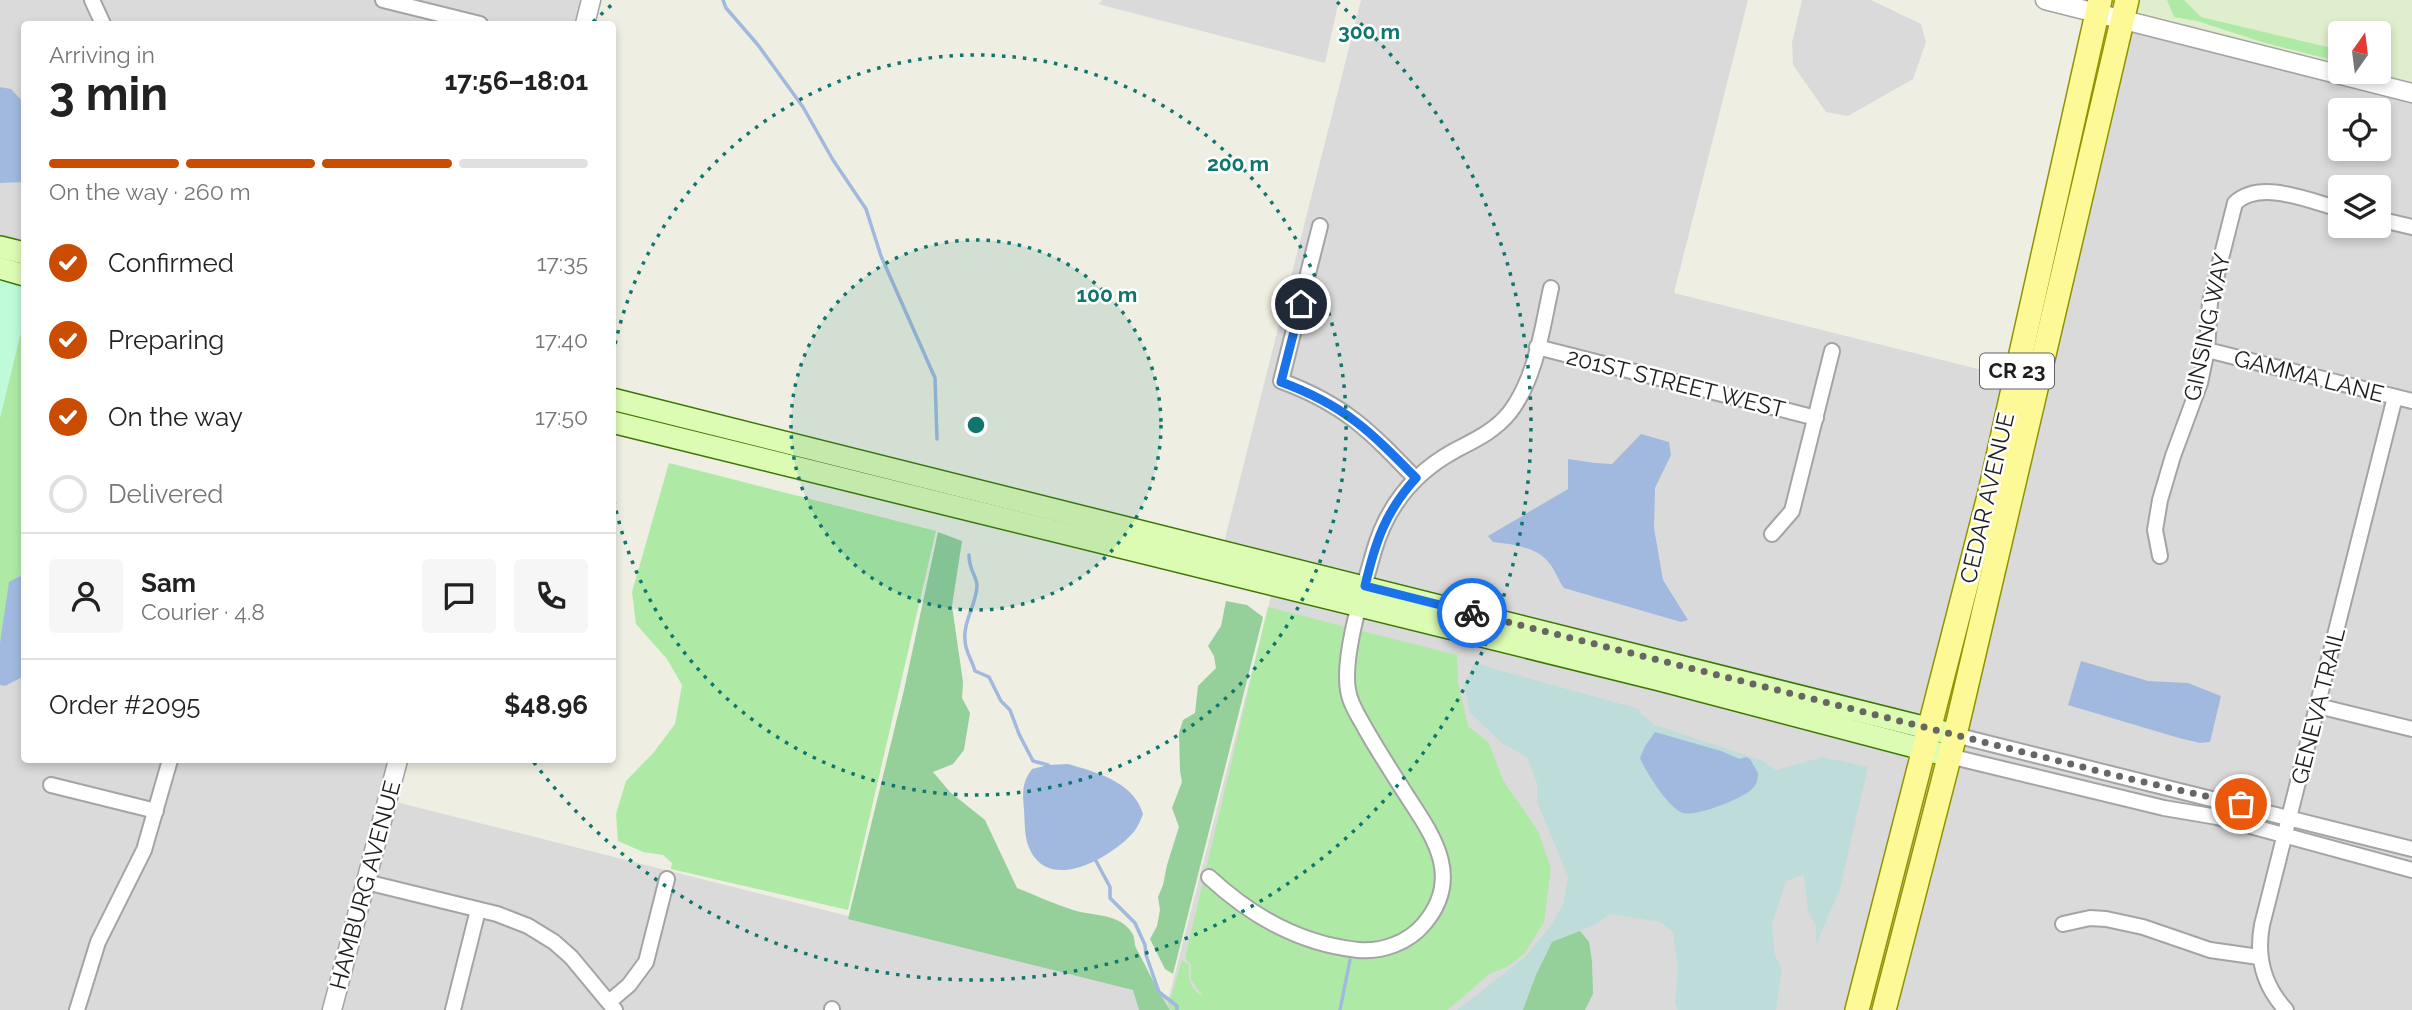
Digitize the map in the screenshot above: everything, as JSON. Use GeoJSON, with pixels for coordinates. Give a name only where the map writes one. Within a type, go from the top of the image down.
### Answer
{"type":"FeatureCollection","features":[{"type":"Feature","properties":{"kind":"main road","name":"CEDAR AVENUE"},"geometry":{"type":"LineString","coordinates":[[1927,738],[1990,492],[2098,6]]}},
{"type":"Feature","properties":{"kind":"main road","name":"CEDAR AVENUE"},"geometry":{"type":"LineString","coordinates":[[1952,745],[2125,10]]}},
{"type":"Feature","properties":{"kind":"main road"},"geometry":{"type":"LineString","coordinates":[[0,247],[21,252]]}},
{"type":"Feature","properties":{"kind":"main road"},"geometry":{"type":"LineString","coordinates":[[0,268],[21,274]]}},
{"type":"Feature","properties":{"kind":"main road"},"geometry":{"type":"LineString","coordinates":[[616,400],[1365,586],[1952,745]]}},
{"type":"Feature","properties":{"kind":"main road"},"geometry":{"type":"LineString","coordinates":[[616,423],[1660,680],[1927,738]]}},
{"type":"Feature","properties":{"kind":"main road","name":"CR 23"},"geometry":{"type":"LineString","coordinates":[[1857,1010],[1927,738]]}},
{"type":"Feature","properties":{"kind":"main road","name":"CR 23"},"geometry":{"type":"LineString","coordinates":[[1884,1010],[1952,745]]}},
{"type":"Feature","properties":{"kind":"street"},"geometry":{"type":"LineString","coordinates":[[92,0],[102,21]]}},
{"type":"Feature","properties":{"kind":"street"},"geometry":{"type":"LineString","coordinates":[[386,0],[468,21]]}},
{"type":"Feature","properties":{"kind":"street"},"geometry":{"type":"LineString","coordinates":[[586,21],[591,0]]}},
{"type":"Feature","properties":{"kind":"street"},"geometry":{"type":"LineString","coordinates":[[2045,0],[2125,10],[2412,93]]}},
{"type":"Feature","properties":{"kind":"street","name":"GINSING WAY"},"geometry":{"type":"LineString","coordinates":[[2160,556],[2155,530],[2160,500],[2200,383],[2207,350],[2210,302],[2235,203],[2249,193],[2267,191],[2328,206]]}},
{"type":"Feature","properties":{"kind":"street"},"geometry":{"type":"LineString","coordinates":[[2391,222],[2412,227]]}},
{"type":"Feature","properties":{"kind":"street"},"geometry":{"type":"LineString","coordinates":[[1320,226],[1281,382],[1310,392],[1356,419],[1416,478]]}},
{"type":"Feature","properties":{"kind":"street"},"geometry":{"type":"LineString","coordinates":[[1209,877],[1234,899],[1271,924],[1313,941],[1354,950],[1369,951],[1390,947],[1422,928],[1432,914],[1440,895],[1442,857],[1427,825],[1368,733],[1348,692],[1347,663],[1384,521],[1399,497],[1416,478],[1442,458],[1485,435],[1503,419],[1518,399],[1537,348],[1551,288]]}},
{"type":"Feature","properties":{"kind":"street","name":"201ST STREET WEST"},"geometry":{"type":"LineString","coordinates":[[1537,348],[1816,418]]}},
{"type":"Feature","properties":{"kind":"street","name":"GAMMA LANE"},"geometry":{"type":"LineString","coordinates":[[2207,350],[2412,401]]}},
{"type":"Feature","properties":{"kind":"street"},"geometry":{"type":"LineString","coordinates":[[1772,534],[1792,511],[1832,351]]}},
{"type":"Feature","properties":{"kind":"street","name":"GENEVA TRAIL"},"geometry":{"type":"LineString","coordinates":[[2286,1010],[2271,991],[2259,957],[2262,925],[2395,397]]}},
{"type":"Feature","properties":{"kind":"street"},"geometry":{"type":"LineString","coordinates":[[2318,706],[2412,729]]}},
{"type":"Feature","properties":{"kind":"street"},"geometry":{"type":"LineString","coordinates":[[1952,745],[2126,778],[2289,816],[2412,849]]}},
{"type":"Feature","properties":{"kind":"street"},"geometry":{"type":"LineString","coordinates":[[1952,745],[2164,808],[2217,817],[2412,870]]}},
{"type":"Feature","properties":{"kind":"street"},"geometry":{"type":"LineString","coordinates":[[77,1010],[98,942],[140,862],[169,763]]}},
{"type":"Feature","properties":{"kind":"street","name":"HAMBURG AVENUE"},"geometry":{"type":"LineString","coordinates":[[332,1010],[397,763]]}},
{"type":"Feature","properties":{"kind":"street"},"geometry":{"type":"LineString","coordinates":[[51,785],[156,811]]}},
{"type":"Feature","properties":{"kind":"street"},"geometry":{"type":"LineString","coordinates":[[366,882],[522,923],[554,942],[579,965],[612,1006],[646,961],[667,879]]}},
{"type":"Feature","properties":{"kind":"street"},"geometry":{"type":"LineString","coordinates":[[453,1010],[478,910]]}},
{"type":"Feature","properties":{"kind":"street"},"geometry":{"type":"LineString","coordinates":[[2063,924],[2090,918],[2106,919],[2210,950],[2259,957]]}},
{"type":"Feature","properties":{"kind":"shaded area"},"geometry":{"type":"Polygon","coordinates":[[[0,0],[594,0],[589,21],[21,21],[21,269],[0,264],[0,0]]]}},
{"type":"Feature","properties":{"kind":"shaded area"},"geometry":{"type":"Polygon","coordinates":[[[1103,0],[1339,0],[1325,63],[1098,4],[1103,0]]]}},
{"type":"Feature","properties":{"kind":"shaded area"},"geometry":{"type":"Polygon","coordinates":[[[1361,0],[1748,0],[1674,293],[2030,382],[2122,19],[2328,72],[2328,84],[2377,84],[2412,93],[2412,1010],[0,1010],[0,418],[21,331],[21,763],[397,763],[388,800],[1169,997],[1276,577],[1219,562],[1361,0]]]}},
{"type":"Feature","properties":{"kind":"shaded area"},"geometry":{"type":"Polygon","coordinates":[[[1802,0],[1871,0],[1921,24],[1926,42],[1913,79],[1848,116],[1826,112],[1793,65],[1792,43],[1802,0]]]}},
{"type":"Feature","properties":{"kind":"shaded area"},"geometry":{"type":"Polygon","coordinates":[[[1474,663],[1639,709],[1641,714],[1655,725],[1761,760],[1776,770],[1823,757],[1868,767],[1840,889],[1816,945],[1816,926],[1808,912],[1804,875],[1786,881],[1772,924],[1775,955],[1782,969],[1776,1010],[1678,1010],[1675,1004],[1678,968],[1673,933],[1661,922],[1610,914],[1595,925],[1552,942],[1523,1010],[1457,1010],[1525,957],[1552,924],[1563,904],[1568,877],[1537,802],[1537,783],[1527,757],[1502,743],[1470,713],[1464,685],[1474,663]]]}},
{"type":"Feature","properties":{"kind":"green space"},"geometry":{"type":"Polygon","coordinates":[[[2127,0],[2412,0],[2412,93],[2377,84],[2391,84],[2391,21],[2328,21],[2328,72],[2122,19],[2127,0]]]}},
{"type":"Feature","properties":{"kind":"green space"},"geometry":{"type":"Polygon","coordinates":[[[2167,0],[2184,0],[2201,17],[2328,47],[2328,59],[2197,21],[2174,17],[2167,0]]]}},
{"type":"Feature","properties":{"kind":"green space"},"geometry":{"type":"Polygon","coordinates":[[[0,258],[21,263],[21,331],[0,418],[0,258]]]}},
{"type":"Feature","properties":{"kind":"green space"},"geometry":{"type":"Polygon","coordinates":[[[21,336],[21,575],[18,576],[5,611],[0,643],[0,418],[21,336]]]}},
{"type":"Feature","properties":{"kind":"green space"},"geometry":{"type":"Polygon","coordinates":[[[669,463],[936,531],[848,910],[671,869],[672,863],[663,855],[643,852],[618,841],[616,814],[626,781],[654,752],[675,724],[682,685],[667,659],[636,624],[632,592],[669,463]]]}},
{"type":"Feature","properties":{"kind":"green space"},"geometry":{"type":"Polygon","coordinates":[[[938,532],[962,541],[952,606],[963,682],[962,698],[970,713],[964,750],[953,764],[933,772],[950,792],[985,820],[1017,888],[1073,910],[1105,916],[1127,927],[1170,1010],[1139,1010],[1133,990],[848,919],[904,690],[938,532]]]}},
{"type":"Feature","properties":{"kind":"green space"},"geometry":{"type":"Polygon","coordinates":[[[1226,601],[1247,605],[1263,617],[1173,974],[1165,969],[1150,939],[1157,926],[1160,910],[1158,897],[1179,827],[1172,808],[1182,782],[1179,733],[1183,720],[1195,713],[1198,686],[1216,668],[1214,656],[1208,646],[1221,626],[1226,601]]]}},
{"type":"Feature","properties":{"kind":"green space"},"geometry":{"type":"Polygon","coordinates":[[[1268,607],[1457,655],[1458,682],[1468,726],[1489,743],[1503,780],[1538,831],[1551,868],[1544,922],[1525,953],[1507,967],[1489,974],[1448,1010],[1171,1010],[1167,1002],[1182,960],[1189,965],[1190,979],[1193,987],[1203,996],[1191,980],[1191,965],[1185,958],[1268,607]]]}},
{"type":"Feature","properties":{"kind":"green space"},"geometry":{"type":"Polygon","coordinates":[[[1572,921],[1589,942],[1592,961],[1593,994],[1585,1010],[1517,1010],[1548,935],[1572,921]]]}},
{"type":"Feature","properties":{"kind":"water"},"geometry":{"type":"Polygon","coordinates":[[[0,87],[11,89],[21,100],[21,182],[0,183],[0,87]]]}},
{"type":"Feature","properties":{"kind":"water"},"geometry":{"type":"Polygon","coordinates":[[[1641,434],[1669,442],[1671,455],[1655,488],[1654,528],[1663,580],[1688,620],[1681,622],[1564,588],[1545,558],[1524,547],[1493,542],[1488,536],[1568,489],[1568,459],[1612,464],[1641,434]]]}},
{"type":"Feature","properties":{"kind":"water"},"geometry":{"type":"Polygon","coordinates":[[[21,576],[21,678],[5,686],[0,685],[0,643],[9,582],[21,576]]]}},
{"type":"Feature","properties":{"kind":"water"},"geometry":{"type":"Polygon","coordinates":[[[2081,661],[2148,681],[2188,683],[2221,696],[2210,742],[2200,743],[2179,738],[2068,705],[2081,661]]]}},
{"type":"Feature","properties":{"kind":"water"},"geometry":{"type":"Polygon","coordinates":[[[1655,732],[1740,759],[1750,759],[1758,773],[1755,785],[1741,797],[1720,806],[1689,813],[1677,810],[1658,789],[1640,758],[1655,732]]]}},
{"type":"Feature","properties":{"kind":"water"},"geometry":{"type":"Polygon","coordinates":[[[1068,764],[1102,775],[1123,786],[1138,803],[1143,814],[1131,835],[1108,854],[1080,867],[1052,869],[1040,863],[1029,847],[1025,831],[1024,789],[1032,769],[1068,764]]]}},
{"type":"Feature","properties":{"kind":"waterway"},"geometry":{"type":"LineString","coordinates":[[723,0],[726,8],[758,45],[803,107],[833,160],[866,209],[881,256],[935,378],[937,439]]}},
{"type":"Feature","properties":{"kind":"waterway"},"geometry":{"type":"LineString","coordinates":[[969,555],[977,586],[965,633],[967,652],[975,671],[989,677],[1001,701],[1010,710],[1033,761],[1048,765]]}},
{"type":"Feature","properties":{"kind":"waterway"},"geometry":{"type":"LineString","coordinates":[[1096,861],[1110,887],[1110,898],[1135,923],[1145,945],[1159,992],[1177,1006],[1177,1010]]}},
{"type":"Feature","properties":{"kind":"waterway"},"geometry":{"type":"LineString","coordinates":[[1340,1010],[1350,960]]}},
{"type":"Feature","properties":{"kind":"way so far"},"geometry":{"type":"LineString","coordinates":[[1472,613],[2126,778],[2241,804]]}},
{"type":"Feature","properties":{"kind":"route"},"geometry":{"type":"LineString","coordinates":[[1301,304],[1281,382],[1310,392],[1356,419],[1416,478],[1399,497],[1384,521],[1365,586],[1472,613]]}}]}
